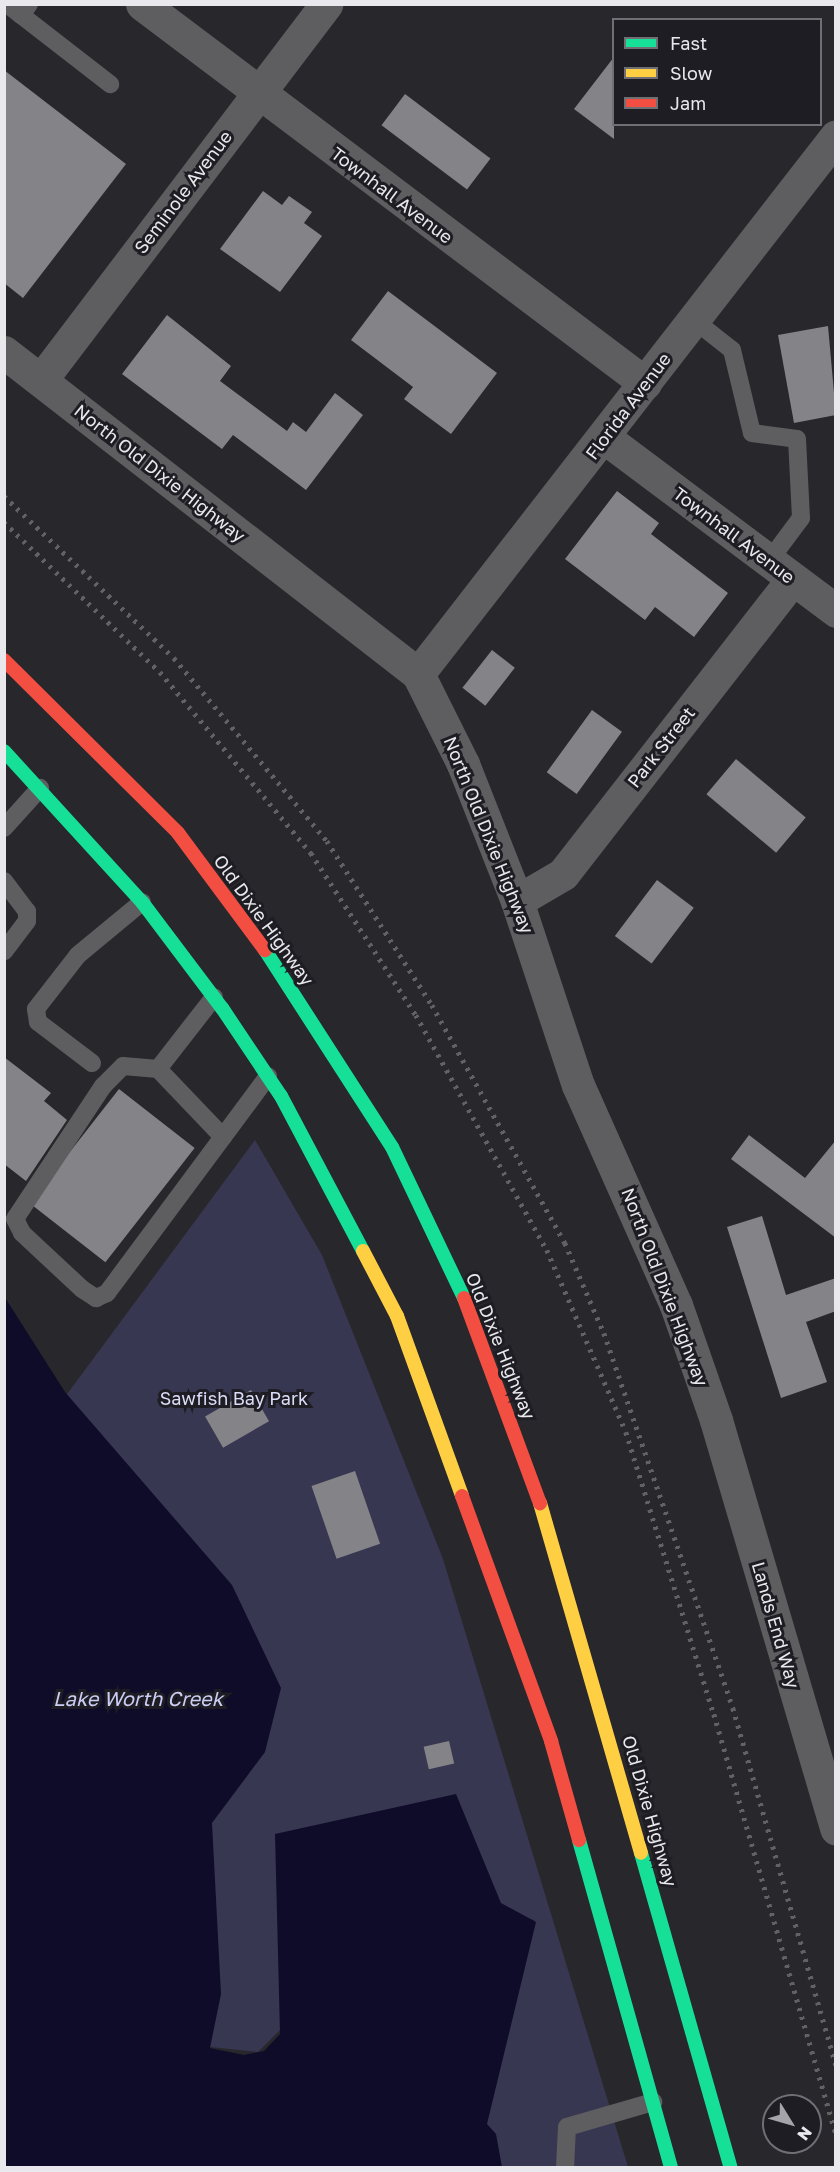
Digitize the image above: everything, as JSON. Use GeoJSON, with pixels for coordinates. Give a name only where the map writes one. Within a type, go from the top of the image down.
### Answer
{"type":"FeatureCollection","features":[{"type":"Feature","properties":{"kind":"main road","name":"Old Dixie Highway"},"geometry":{"type":"LineString","coordinates":[[4,660],[178,833],[275,963],[392,1147],[459,1286],[513,1422],[557,1555],[731,2168]]}},
{"type":"Feature","properties":{"kind":"main road"},"geometry":{"type":"LineString","coordinates":[[4,751],[142,903],[214,997],[268,1076],[397,1316],[551,1741],[671,2168]]}},
{"type":"Feature","properties":{"kind":"street","name":"Townhall Avenue"},"geometry":{"type":"LineString","coordinates":[[142,4],[256,94],[645,383]]}},
{"type":"Feature","properties":{"kind":"street","name":"Seminole Avenue"},"geometry":{"type":"LineString","coordinates":[[41,380],[326,4]]}},
{"type":"Feature","properties":{"kind":"street","name":"Florida Avenue"},"geometry":{"type":"LineString","coordinates":[[418,674],[605,438],[836,136]]}},
{"type":"Feature","properties":{"kind":"street","name":"North Old Dixie Highway"},"geometry":{"type":"LineString","coordinates":[[4,352],[418,674],[463,764],[518,901],[578,1085],[676,1305],[716,1420]]}},
{"type":"Feature","properties":{"kind":"street","name":"Townhall Avenue"},"geometry":{"type":"LineString","coordinates":[[605,438],[836,611]]}},
{"type":"Feature","properties":{"kind":"street","name":"Park Street"},"geometry":{"type":"LineString","coordinates":[[518,901],[563,874],[781,570]]}},
{"type":"Feature","properties":{"kind":"street","name":"Lands End Way"},"geometry":{"type":"LineString","coordinates":[[716,1420],[836,1829]]}},
{"type":"Feature","properties":{"kind":"lane"},"geometry":{"type":"LineString","coordinates":[[19,8],[110,84]]}},
{"type":"Feature","properties":{"kind":"lane"},"geometry":{"type":"LineString","coordinates":[[693,320],[732,350],[752,433],[797,439],[801,518],[781,570]]}},
{"type":"Feature","properties":{"kind":"lane"},"geometry":{"type":"LineString","coordinates":[[4,828],[40,788]]}},
{"type":"Feature","properties":{"kind":"lane"},"geometry":{"type":"LineString","coordinates":[[4,881],[27,911],[27,921],[4,951]]}},
{"type":"Feature","properties":{"kind":"lane"},"geometry":{"type":"LineString","coordinates":[[92,1063],[38,1022],[36,1009],[78,955],[142,903]]}},
{"type":"Feature","properties":{"kind":"lane"},"geometry":{"type":"LineString","coordinates":[[158,1069],[214,997]]}},
{"type":"Feature","properties":{"kind":"lane"},"geometry":{"type":"LineString","coordinates":[[223,1137],[158,1069],[123,1066],[103,1086],[20,1206],[15,1219],[22,1233],[96,1298],[107,1293],[223,1137],[268,1076]]}},
{"type":"Feature","properties":{"kind":"lane"},"geometry":{"type":"LineString","coordinates":[[565,2168],[567,2127],[653,2103]]}},
{"type":"Feature","properties":{"kind":"green space","name":"Sawfish Bay Park"},"geometry":{"type":"Polygon","coordinates":[[[255,1140],[322,1255],[443,1559],[628,2167],[499,2167],[484,2123],[534,1920],[282,1839],[280,2030],[258,2052],[210,2047],[215,1944],[59,1405],[255,1140]]]}},
{"type":"Feature","properties":{"kind":"water","name":"Lake Worth Creek"},"geometry":{"type":"Polygon","coordinates":[[[4,1296],[65,1392],[232,1585],[281,1688],[265,1752],[212,1823],[221,1994],[210,2048],[244,2055],[264,2051],[280,2034],[275,1834],[456,1794],[501,1903],[536,1922],[487,2124],[496,2134],[502,2167],[5,2167],[4,1296]]]}},
{"type":"Feature","properties":{"kind":"building"},"geometry":{"type":"Polygon","coordinates":[[[612,60],[614,139],[574,109],[612,60]]]}},
{"type":"Feature","properties":{"kind":"building"},"geometry":{"type":"Polygon","coordinates":[[[4,70],[126,164],[23,298],[4,283],[4,70]]]}},
{"type":"Feature","properties":{"kind":"building"},"geometry":{"type":"Polygon","coordinates":[[[405,94],[490,158],[467,190],[382,125],[405,94]]]}},
{"type":"Feature","properties":{"kind":"building"},"geometry":{"type":"Polygon","coordinates":[[[263,191],[282,205],[289,196],[312,212],[304,223],[322,236],[280,292],[220,249],[263,191]]]}},
{"type":"Feature","properties":{"kind":"building"},"geometry":{"type":"Polygon","coordinates":[[[388,291],[497,373],[451,434],[404,399],[413,387],[351,340],[388,291]]]}},
{"type":"Feature","properties":{"kind":"building"},"geometry":{"type":"Polygon","coordinates":[[[167,315],[231,366],[220,381],[287,431],[293,422],[306,432],[335,393],[363,415],[306,490],[233,435],[222,449],[122,374],[167,315]]]}},
{"type":"Feature","properties":{"kind":"building"},"geometry":{"type":"Polygon","coordinates":[[[828,326],[836,415],[794,423],[778,335],[828,326]]]}},
{"type":"Feature","properties":{"kind":"building"},"geometry":{"type":"Polygon","coordinates":[[[617,491],[659,523],[651,534],[728,593],[694,637],[655,607],[645,620],[565,559],[617,491]]]}},
{"type":"Feature","properties":{"kind":"building"},"geometry":{"type":"Polygon","coordinates":[[[492,650],[515,668],[485,706],[462,688],[492,650]]]}},
{"type":"Feature","properties":{"kind":"building"},"geometry":{"type":"Polygon","coordinates":[[[592,710],[622,732],[577,794],[547,772],[592,710]]]}},
{"type":"Feature","properties":{"kind":"building"},"geometry":{"type":"Polygon","coordinates":[[[736,759],[806,817],[776,853],[706,794],[736,759]]]}},
{"type":"Feature","properties":{"kind":"building"},"geometry":{"type":"Polygon","coordinates":[[[657,880],[694,908],[652,964],[615,936],[657,880]]]}},
{"type":"Feature","properties":{"kind":"building"},"geometry":{"type":"Polygon","coordinates":[[[4,1057],[51,1093],[44,1101],[67,1120],[26,1181],[4,1164],[4,1057]]]}},
{"type":"Feature","properties":{"kind":"building"},"geometry":{"type":"Polygon","coordinates":[[[119,1089],[195,1148],[105,1262],[30,1203],[119,1089]]]}},
{"type":"Feature","properties":{"kind":"building"},"geometry":{"type":"Polygon","coordinates":[[[749,1135],[805,1178],[836,1140],[836,1238],[731,1159],[749,1135]]]}},
{"type":"Feature","properties":{"kind":"building"},"geometry":{"type":"Polygon","coordinates":[[[762,1216],[786,1295],[836,1278],[836,1311],[806,1322],[827,1382],[781,1398],[727,1227],[762,1216]]]}},
{"type":"Feature","properties":{"kind":"building"},"geometry":{"type":"Polygon","coordinates":[[[251,1390],[269,1421],[223,1448],[205,1416],[251,1390]]]}},
{"type":"Feature","properties":{"kind":"building"},"geometry":{"type":"Polygon","coordinates":[[[355,1471],[380,1544],[337,1559],[312,1486],[355,1471]]]}},
{"type":"Feature","properties":{"kind":"building"},"geometry":{"type":"Polygon","coordinates":[[[449,1741],[454,1763],[429,1769],[424,1747],[449,1741]]]}},
{"type":"Feature","properties":{"kind":"railway"},"geometry":{"type":"LineString","coordinates":[[4,496],[174,658],[327,841],[432,1005],[565,1243],[604,1333],[733,1708],[836,2066]]}},
{"type":"Feature","properties":{"kind":"railway"},"geometry":{"type":"LineString","coordinates":[[4,522],[160,672],[311,853],[416,1015],[547,1250],[626,1432],[714,1714],[836,2135]]}},
{"type":"Feature","properties":{"kind":"traffic: fast"},"geometry":{"type":"LineString","coordinates":[[4,751],[142,902],[222,1008],[281,1096],[363,1251]]}},
{"type":"Feature","properties":{"kind":"traffic: fast"},"geometry":{"type":"LineString","coordinates":[[265,950],[392,1147],[464,1298]]}},
{"type":"Feature","properties":{"kind":"traffic: fast"},"geometry":{"type":"LineString","coordinates":[[579,1840],[671,2168]]}},
{"type":"Feature","properties":{"kind":"traffic: fast"},"geometry":{"type":"LineString","coordinates":[[641,1853],[731,2168]]}},
{"type":"Feature","properties":{"kind":"traffic: slow"},"geometry":{"type":"LineString","coordinates":[[363,1251],[397,1316],[462,1496]]}},
{"type":"Feature","properties":{"kind":"traffic: slow"},"geometry":{"type":"LineString","coordinates":[[540,1503],[641,1853]]}},
{"type":"Feature","properties":{"kind":"traffic: jam"},"geometry":{"type":"LineString","coordinates":[[4,660],[178,833],[265,950]]}},
{"type":"Feature","properties":{"kind":"traffic: jam"},"geometry":{"type":"LineString","coordinates":[[464,1298],[540,1503]]}},
{"type":"Feature","properties":{"kind":"traffic: jam"},"geometry":{"type":"LineString","coordinates":[[462,1496],[551,1741],[579,1840]]}}]}
